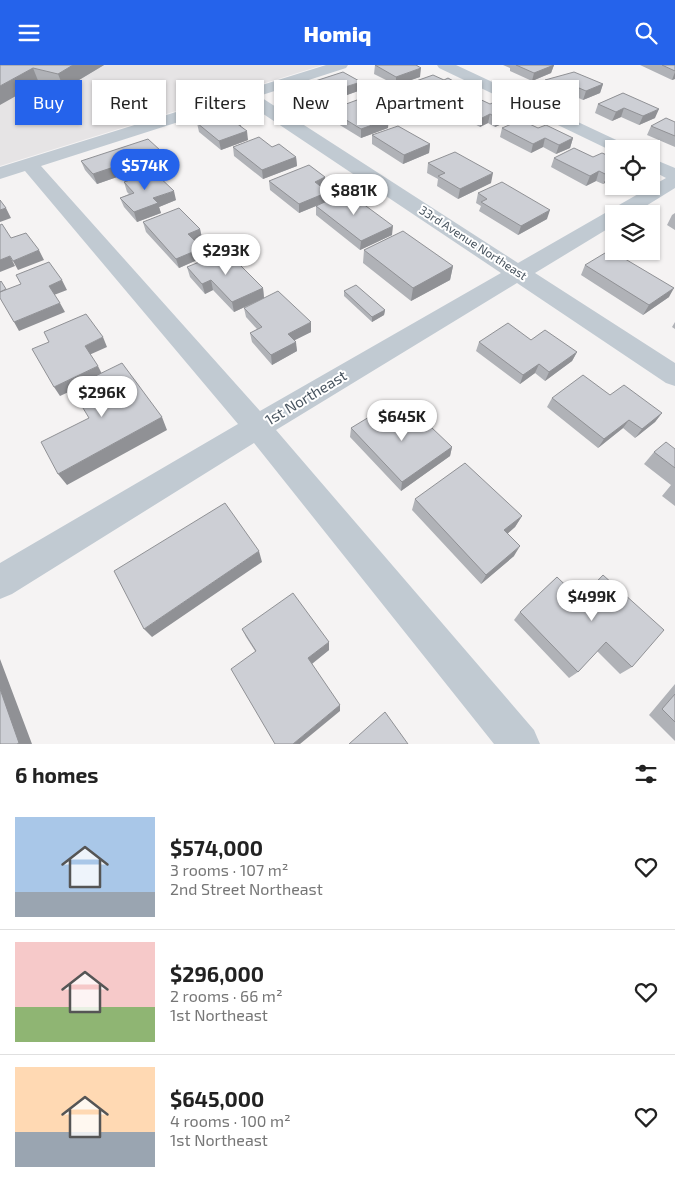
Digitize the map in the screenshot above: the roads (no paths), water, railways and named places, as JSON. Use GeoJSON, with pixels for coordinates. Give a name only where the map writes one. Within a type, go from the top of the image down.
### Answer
{"type":"FeatureCollection","features":[{"type":"Feature","properties":{"kind":"street"},"geometry":{"type":"LineString","coordinates":[[264,88],[342,65]]}},
{"type":"Feature","properties":{"kind":"street"},"geometry":{"type":"LineString","coordinates":[[444,65],[605,142]]}},
{"type":"Feature","properties":{"kind":"street","name":"33rd Avenue Northeast"},"geometry":{"type":"LineString","coordinates":[[264,106],[675,376]]}},
{"type":"Feature","properties":{"kind":"street"},"geometry":{"type":"LineString","coordinates":[[0,173],[176,116]]}},
{"type":"Feature","properties":{"kind":"street"},"geometry":{"type":"LineString","coordinates":[[29,164],[257,427],[520,744]]}},
{"type":"Feature","properties":{"kind":"street"},"geometry":{"type":"LineString","coordinates":[[660,168],[675,175]]}},
{"type":"Feature","properties":{"kind":"street"},"geometry":{"type":"LineString","coordinates":[[633,205],[675,180]]}},
{"type":"Feature","properties":{"kind":"street","name":"1st Northeast"},"geometry":{"type":"LineString","coordinates":[[0,583],[257,427],[605,221]]}}]}
